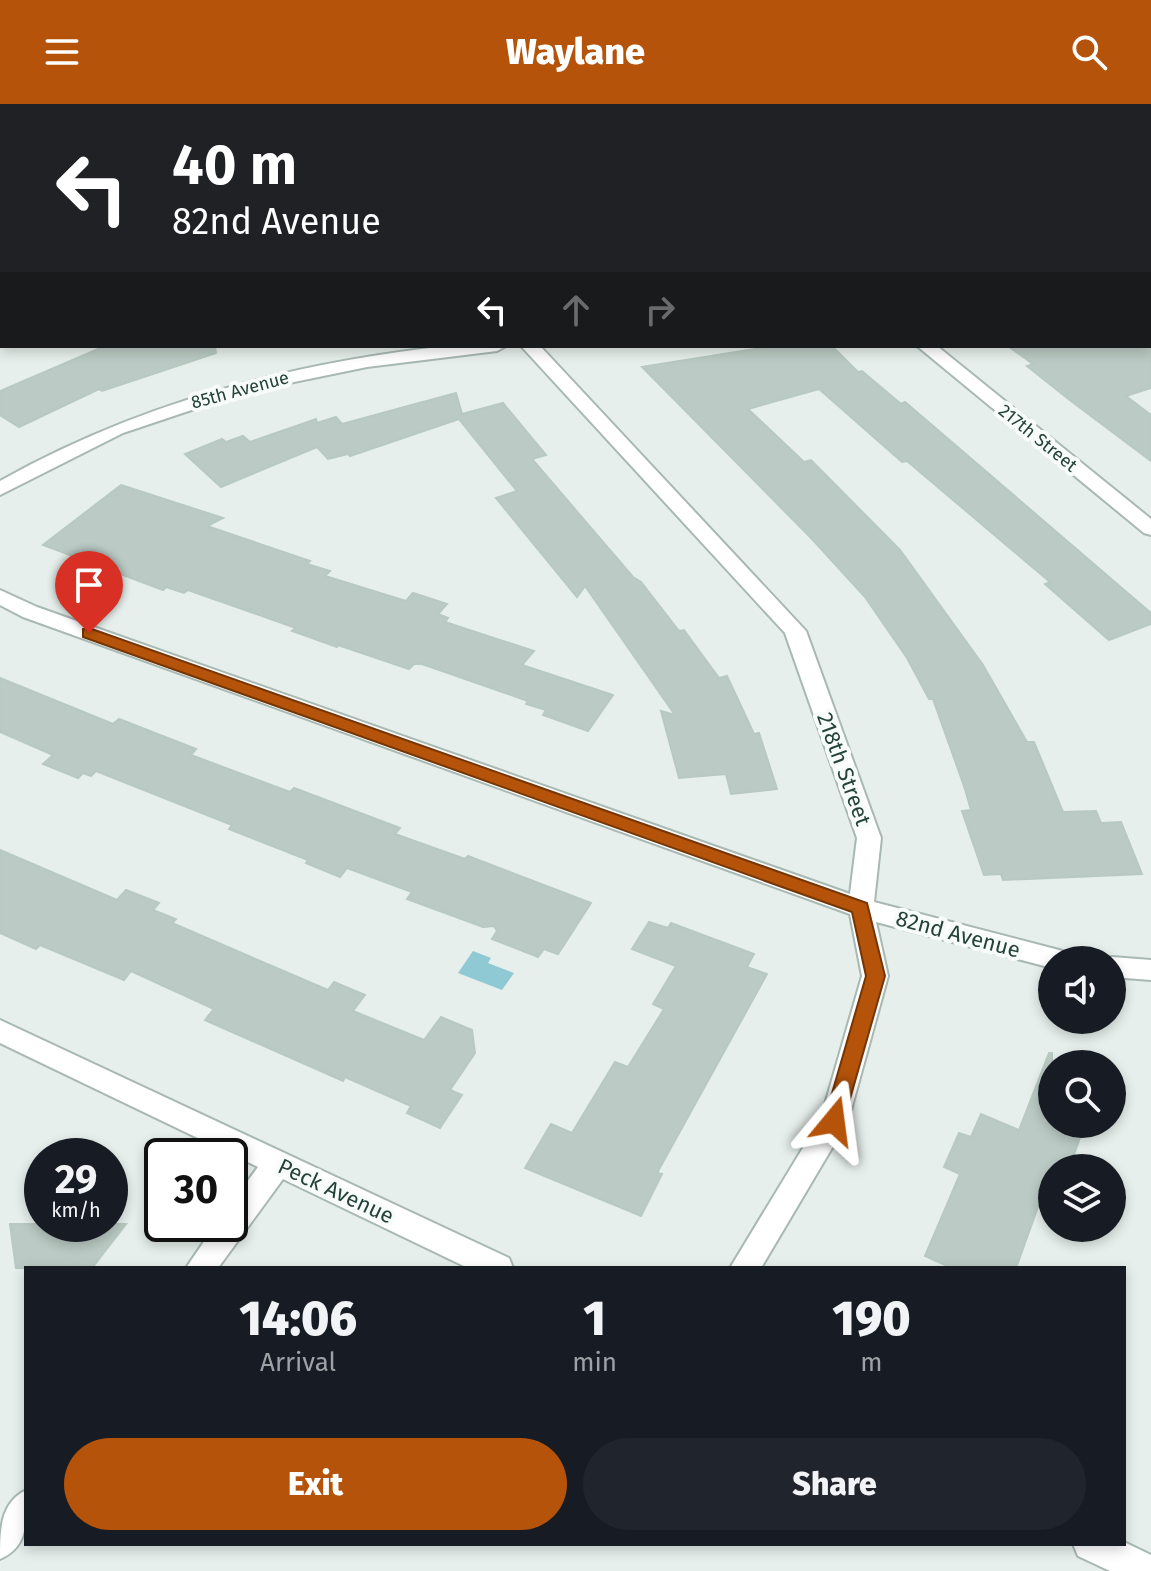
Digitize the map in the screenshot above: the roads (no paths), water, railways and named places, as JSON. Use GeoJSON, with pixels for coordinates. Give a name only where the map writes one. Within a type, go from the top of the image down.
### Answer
{"type":"FeatureCollection","features":[{"type":"Feature","properties":{"kind":"street","name":"85th Avenue"},"geometry":{"type":"LineString","coordinates":[[0,489],[51,457],[138,420],[225,391],[368,362],[481,348]]}},
{"type":"Feature","properties":{"kind":"street","name":"218th Street"},"geometry":{"type":"LineString","coordinates":[[532,348],[795,631],[869,838],[861,908],[875,976],[834,1121],[746,1266]]}},
{"type":"Feature","properties":{"kind":"street","name":"217th Street"},"geometry":{"type":"LineString","coordinates":[[928,348],[1151,529]]}},
{"type":"Feature","properties":{"kind":"street","name":"82nd Avenue"},"geometry":{"type":"LineString","coordinates":[[0,597],[30,612],[861,908],[1038,954]]}},
{"type":"Feature","properties":{"kind":"street"},"geometry":{"type":"LineString","coordinates":[[1126,968],[1151,970]]}},
{"type":"Feature","properties":{"kind":"street","name":"Peck Avenue"},"geometry":{"type":"LineString","coordinates":[[0,1031],[494,1266]]}},
{"type":"Feature","properties":{"kind":"street"},"geometry":{"type":"LineString","coordinates":[[202,1266],[277,1164]]}},
{"type":"Feature","properties":{"kind":"street"},"geometry":{"type":"LineString","coordinates":[[0,1542],[24,1510]]}},
{"type":"Feature","properties":{"kind":"street"},"geometry":{"type":"LineString","coordinates":[[1094,1546],[1148,1571]]}},
{"type":"Feature","properties":{"kind":"water"},"geometry":{"type":"Polygon","coordinates":[[[473,951],[491,958],[488,963],[514,973],[502,990],[458,973],[473,951]]]}}]}
